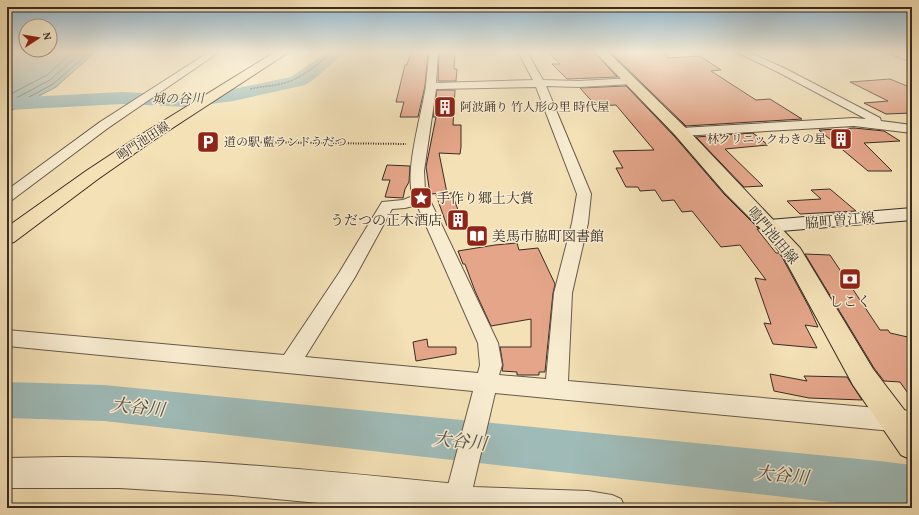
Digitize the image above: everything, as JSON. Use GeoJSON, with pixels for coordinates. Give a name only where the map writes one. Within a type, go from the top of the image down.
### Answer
{"type":"FeatureCollection","features":[{"type":"Feature","properties":{"kind":"main road","name":"鳴門池田線"},"geometry":{"type":"LineString","coordinates":[[7,237],[92,175],[145,139],[245,76]]}},
{"type":"Feature","properties":{"kind":"main road","name":"鳴門池田線"},"geometry":{"type":"LineString","coordinates":[[627,76],[682,132],[732,189],[769,226],[792,253],[863,377],[906,431]]}},
{"type":"Feature","properties":{"kind":"main road","name":"脇町曽江線"},"geometry":{"type":"LineString","coordinates":[[769,226],[912,214]]}},
{"type":"Feature","properties":{"kind":"street"},"geometry":{"type":"LineString","coordinates":[[7,197],[104,125],[178,76]]}},
{"type":"Feature","properties":{"kind":"street"},"geometry":{"type":"LineString","coordinates":[[432,76],[417,171],[418,190],[488,343],[491,365],[458,497]]}},
{"type":"Feature","properties":{"kind":"street"},"geometry":{"type":"LineString","coordinates":[[536,76],[584,194],[580,223],[563,293],[556,390]]}},
{"type":"Feature","properties":{"kind":"street"},"geometry":{"type":"LineString","coordinates":[[793,76],[912,138]]}},
{"type":"Feature","properties":{"kind":"street"},"geometry":{"type":"LineString","coordinates":[[431,86],[540,83],[579,84],[632,81]]}},
{"type":"Feature","properties":{"kind":"street"},"geometry":{"type":"LineString","coordinates":[[682,132],[854,122],[871,122],[912,129]]}},
{"type":"Feature","properties":{"kind":"street"},"geometry":{"type":"LineString","coordinates":[[290,365],[346,277],[387,205],[406,204],[422,198]]}},
{"type":"Feature","properties":{"kind":"street"},"geometry":{"type":"LineString","coordinates":[[7,338],[290,365],[486,387],[556,390],[906,431]]}},
{"type":"Feature","properties":{"kind":"street"},"geometry":{"type":"LineString","coordinates":[[7,473],[90,472],[234,479],[596,507]]}},
{"type":"Feature","properties":{"kind":"path"},"geometry":{"type":"LineString","coordinates":[[213,97],[289,82],[299,76]]}},
{"type":"Feature","properties":{"kind":"path"},"geometry":{"type":"LineString","coordinates":[[238,142],[421,144]]}},
{"type":"Feature","properties":{"kind":"water"},"geometry":{"type":"Polygon","coordinates":[[[7,76],[68,76],[56,87],[7,113],[7,76]]]}},
{"type":"Feature","properties":{"kind":"building"},"geometry":{"type":"Polygon","coordinates":[[[402,76],[426,76],[418,117],[400,117],[404,102],[396,102],[402,76]]]}},
{"type":"Feature","properties":{"kind":"building"},"geometry":{"type":"Polygon","coordinates":[[[438,76],[456,76],[456,81],[438,81],[438,76]]]}},
{"type":"Feature","properties":{"kind":"building"},"geometry":{"type":"Polygon","coordinates":[[[564,76],[617,77],[567,79],[564,76]]]}},
{"type":"Feature","properties":{"kind":"building"},"geometry":{"type":"Polygon","coordinates":[[[635,76],[719,76],[756,100],[770,99],[802,119],[686,126],[635,76]]]}},
{"type":"Feature","properties":{"kind":"building"},"geometry":{"type":"Polygon","coordinates":[[[890,79],[912,88],[912,113],[886,114],[864,103],[888,101],[850,82],[890,79]]]}},
{"type":"Feature","properties":{"kind":"building"},"geometry":{"type":"Polygon","coordinates":[[[626,86],[674,136],[724,194],[759,229],[757,229],[776,253],[779,253],[782,257],[818,327],[805,325],[817,348],[773,344],[764,323],[771,324],[755,278],[766,280],[740,245],[721,247],[692,211],[682,212],[674,200],[662,201],[655,190],[640,191],[638,187],[626,187],[616,168],[623,168],[613,151],[654,150],[616,105],[596,106],[580,88],[626,86]]]}},
{"type":"Feature","properties":{"kind":"building"},"geometry":{"type":"Polygon","coordinates":[[[437,90],[455,90],[453,125],[461,125],[461,147],[460,154],[439,153],[447,193],[430,194],[426,167],[436,117],[433,117],[437,90]]]}},
{"type":"Feature","properties":{"kind":"building","name":"林クリニックわきの星"},"geometry":{"type":"Polygon","coordinates":[[[854,128],[884,131],[900,141],[864,143],[892,171],[868,171],[819,130],[854,128]]]}},
{"type":"Feature","properties":{"kind":"building"},"geometry":{"type":"Polygon","coordinates":[[[753,133],[768,145],[725,149],[763,186],[744,187],[696,137],[753,133]]]}},
{"type":"Feature","properties":{"kind":"building"},"geometry":{"type":"Polygon","coordinates":[[[387,165],[410,166],[409,182],[405,189],[403,198],[385,197],[390,180],[382,180],[387,165]]]}},
{"type":"Feature","properties":{"kind":"building"},"geometry":{"type":"Polygon","coordinates":[[[830,189],[856,211],[800,214],[787,201],[821,199],[811,190],[830,189]]]}},
{"type":"Feature","properties":{"kind":"building"},"geometry":{"type":"Polygon","coordinates":[[[452,193],[463,224],[447,226],[436,195],[452,193]]]}},
{"type":"Feature","properties":{"kind":"building"},"geometry":{"type":"Polygon","coordinates":[[[517,243],[519,250],[538,248],[555,284],[545,372],[539,372],[539,375],[517,375],[517,372],[502,371],[503,365],[500,347],[531,347],[531,319],[491,326],[458,251],[517,243]]]}},
{"type":"Feature","properties":{"kind":"building"},"geometry":{"type":"Polygon","coordinates":[[[805,254],[830,255],[880,330],[888,330],[890,333],[912,338],[912,399],[900,382],[884,381],[874,368],[805,254]]]}},
{"type":"Feature","properties":{"kind":"building"},"geometry":{"type":"Polygon","coordinates":[[[427,339],[428,347],[456,347],[456,354],[416,361],[413,342],[427,339]]]}},
{"type":"Feature","properties":{"kind":"building"},"geometry":{"type":"Polygon","coordinates":[[[770,374],[807,381],[804,376],[847,377],[862,400],[809,398],[774,391],[770,374]]]}},
{"type":"Feature","properties":{"kind":"waterway","name":"城の谷川"},"geometry":{"type":"LineString","coordinates":[[7,104],[122,98],[188,101],[233,95],[288,84],[298,81],[306,76]]}},
{"type":"Feature","properties":{"kind":"waterway","name":"大谷川"},"geometry":{"type":"LineString","coordinates":[[7,400],[104,403],[879,484],[912,489]]}},
{"type":"Feature","properties":{"kind":"place","name":"阿波踊り 竹人形の里 時代屋"},"geometry":{"type":"Point","coordinates":[445,107]}},
{"type":"Feature","properties":{"kind":"place","name":"林クリニックわきの星"},"geometry":{"type":"Point","coordinates":[841,139]}},
{"type":"Feature","properties":{"kind":"place","name":"道の駅 藍ランドうだつ"},"geometry":{"type":"Point","coordinates":[208,142]}},
{"type":"Feature","properties":{"kind":"place","name":"手作り郷土大賞"},"geometry":{"type":"Point","coordinates":[421,198]}},
{"type":"Feature","properties":{"kind":"place","name":"うだつの正木酒店"},"geometry":{"type":"Point","coordinates":[458,220]}},
{"type":"Feature","properties":{"kind":"place","name":"美馬市脇町図書館"},"geometry":{"type":"Point","coordinates":[477,236]}},
{"type":"Feature","properties":{"kind":"place","name":"しこく"},"geometry":{"type":"Point","coordinates":[850,279]}}]}
